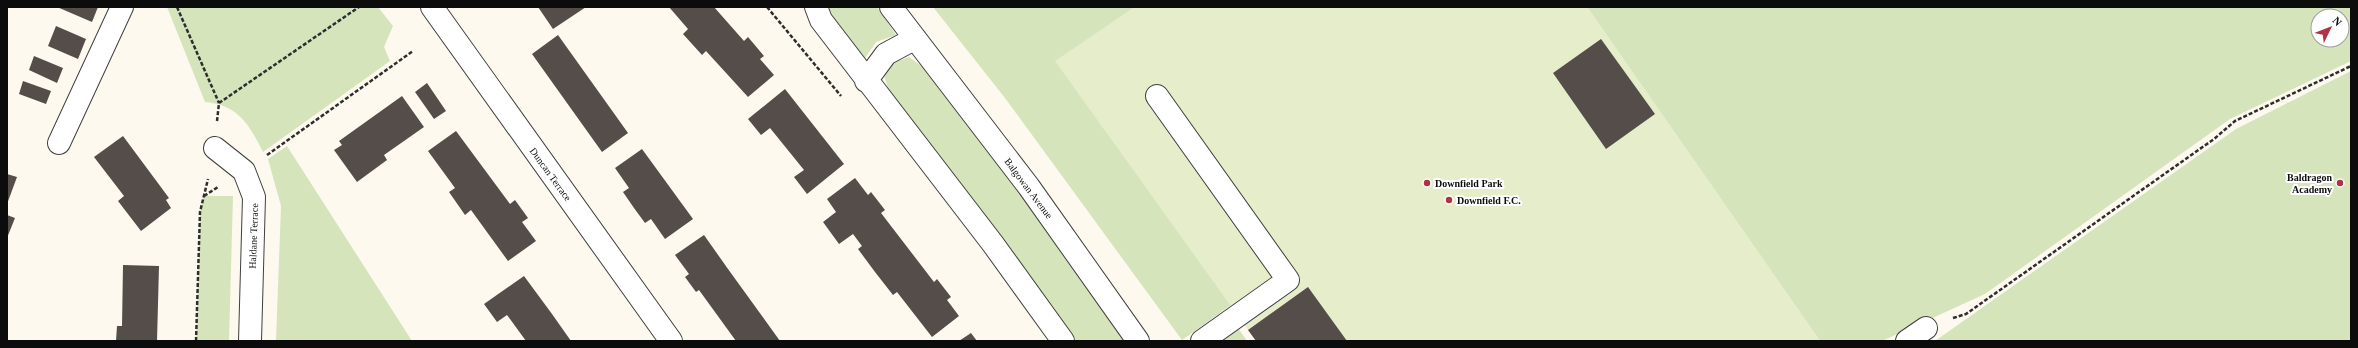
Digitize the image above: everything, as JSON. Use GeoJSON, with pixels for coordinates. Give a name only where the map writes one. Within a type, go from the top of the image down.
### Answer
{"type":"FeatureCollection","features":[{"type":"Feature","properties":{"kind":"street"},"geometry":{"type":"LineString","coordinates":[[59,143],[122,7]]}},
{"type":"Feature","properties":{"kind":"street","name":"Duncan Terrace"},"geometry":{"type":"LineString","coordinates":[[432,7],[671,341]]}},
{"type":"Feature","properties":{"kind":"street"},"geometry":{"type":"LineString","coordinates":[[816,7],[821,20],[993,244],[1063,341]]}},
{"type":"Feature","properties":{"kind":"street","name":"Balgowan Avenue"},"geometry":{"type":"LineString","coordinates":[[891,7],[914,39],[1029,187],[1138,341]]}},
{"type":"Feature","properties":{"kind":"street"},"geometry":{"type":"LineString","coordinates":[[866,80],[886,54],[914,39]]}},
{"type":"Feature","properties":{"kind":"street"},"geometry":{"type":"LineString","coordinates":[[1157,96],[1288,280],[1202,341]]}},
{"type":"Feature","properties":{"kind":"street","name":"Haldane Terrace"},"geometry":{"type":"LineString","coordinates":[[215,148],[244,171],[254,196],[250,341]]}},
{"type":"Feature","properties":{"kind":"street"},"geometry":{"type":"LineString","coordinates":[[1907,341],[1926,328]]}},
{"type":"Feature","properties":{"kind":"path"},"geometry":{"type":"LineString","coordinates":[[177,7],[219,103],[215,148],[200,212],[196,341]]}},
{"type":"Feature","properties":{"kind":"path"},"geometry":{"type":"LineString","coordinates":[[219,103],[359,7]]}},
{"type":"Feature","properties":{"kind":"path"},"geometry":{"type":"LineString","coordinates":[[273,151],[413,51]]}},
{"type":"Feature","properties":{"kind":"path"},"geometry":{"type":"LineString","coordinates":[[1926,328],[1966,314],[2214,139],[2234,122],[2351,66]]}},
{"type":"Feature","properties":{"kind":"green space"},"geometry":{"type":"Polygon","coordinates":[[[167,7],[378,7],[393,26],[384,47],[390,61],[263,152],[253,133],[241,118],[226,107],[205,102],[167,7]]]}},
{"type":"Feature","properties":{"kind":"green space"},"geometry":{"type":"Polygon","coordinates":[[[827,7],[877,7],[896,35],[876,42],[863,61],[831,17],[827,7]]]}},
{"type":"Feature","properties":{"kind":"green space"},"geometry":{"type":"Polygon","coordinates":[[[933,7],[1135,7],[1056,61],[1231,305],[1182,340],[1005,98],[933,7]]]}},
{"type":"Feature","properties":{"kind":"green space","name":"Downfield Park"},"geometry":{"type":"Polygon","coordinates":[[[1135,7],[1587,7],[1820,341],[1256,341],[1055,61],[1135,7]]]}},
{"type":"Feature","properties":{"kind":"green space"},"geometry":{"type":"Polygon","coordinates":[[[1587,7],[2351,7],[2351,61],[2230,119],[1985,294],[1882,341],[1820,341],[1587,7]]]}},
{"type":"Feature","properties":{"kind":"green space"},"geometry":{"type":"Polygon","coordinates":[[[909,57],[927,70],[1031,206],[1128,341],[1074,341],[995,231],[891,98],[884,75],[893,63],[909,57]]]}},
{"type":"Feature","properties":{"kind":"green space"},"geometry":{"type":"Polygon","coordinates":[[[2351,71],[2351,341],[1935,341],[2236,129],[2351,71]]]}},
{"type":"Feature","properties":{"kind":"green space"},"geometry":{"type":"Polygon","coordinates":[[[287,146],[412,341],[276,341],[281,206],[268,159],[287,146]]]}},
{"type":"Feature","properties":{"kind":"green space"},"geometry":{"type":"Polygon","coordinates":[[[204,196],[233,196],[229,341],[196,341],[200,212],[204,196]]]}},
{"type":"Feature","properties":{"kind":"green space"},"geometry":{"type":"Polygon","coordinates":[[[1238,328],[1247,341],[1220,341],[1238,328]]]}},
{"type":"Feature","properties":{"kind":"building"},"geometry":{"type":"Polygon","coordinates":[[[57,7],[98,7],[92,22],[57,7]]]}},
{"type":"Feature","properties":{"kind":"building"},"geometry":{"type":"Polygon","coordinates":[[[538,7],[586,7],[553,29],[538,7]]]}},
{"type":"Feature","properties":{"kind":"building"},"geometry":{"type":"Polygon","coordinates":[[[669,7],[714,7],[744,41],[748,37],[764,56],[760,59],[774,75],[748,97],[706,51],[702,55],[683,34],[688,29],[669,7]]]}},
{"type":"Feature","properties":{"kind":"building"},"geometry":{"type":"Polygon","coordinates":[[[56,26],[86,39],[78,59],[48,46],[56,26]]]}},
{"type":"Feature","properties":{"kind":"building"},"geometry":{"type":"Polygon","coordinates":[[[558,35],[628,133],[602,152],[532,54],[558,35]]]}},
{"type":"Feature","properties":{"kind":"building"},"geometry":{"type":"Polygon","coordinates":[[[1601,39],[1655,114],[1606,149],[1553,73],[1601,39]]]}},
{"type":"Feature","properties":{"kind":"building"},"geometry":{"type":"Polygon","coordinates":[[[34,56],[63,68],[57,83],[29,70],[34,56]]]}},
{"type":"Feature","properties":{"kind":"building"},"geometry":{"type":"Polygon","coordinates":[[[23,81],[51,91],[46,104],[19,94],[23,81]]]}},
{"type":"Feature","properties":{"kind":"building"},"geometry":{"type":"Polygon","coordinates":[[[427,83],[446,111],[434,119],[415,92],[427,83]]]}},
{"type":"Feature","properties":{"kind":"building"},"geometry":{"type":"Polygon","coordinates":[[[785,89],[844,164],[807,194],[794,177],[804,170],[770,128],[761,135],[748,119],[785,89]]]}},
{"type":"Feature","properties":{"kind":"building"},"geometry":{"type":"Polygon","coordinates":[[[402,96],[424,127],[384,155],[387,160],[357,182],[334,150],[342,145],[339,141],[402,96]]]}},
{"type":"Feature","properties":{"kind":"building"},"geometry":{"type":"Polygon","coordinates":[[[456,131],[510,204],[515,200],[528,218],[522,222],[536,241],[508,261],[471,210],[465,215],[449,192],[455,188],[428,151],[456,131]]]}},
{"type":"Feature","properties":{"kind":"building"},"geometry":{"type":"Polygon","coordinates":[[[123,136],[169,198],[166,200],[171,208],[141,231],[118,201],[124,196],[94,157],[123,136]]]}},
{"type":"Feature","properties":{"kind":"building"},"geometry":{"type":"Polygon","coordinates":[[[642,149],[693,219],[665,239],[651,219],[645,223],[634,208],[623,192],[629,188],[615,168],[642,149]]]}},
{"type":"Feature","properties":{"kind":"building"},"geometry":{"type":"Polygon","coordinates":[[[7,174],[17,177],[7,204],[7,174]]]}},
{"type":"Feature","properties":{"kind":"building"},"geometry":{"type":"Polygon","coordinates":[[[855,178],[868,195],[871,192],[885,210],[881,213],[934,282],[937,279],[951,297],[947,300],[959,316],[932,337],[897,292],[893,295],[875,272],[858,249],[862,246],[853,234],[839,244],[823,222],[836,212],[827,199],[855,178]]]}},
{"type":"Feature","properties":{"kind":"building"},"geometry":{"type":"Polygon","coordinates":[[[7,215],[15,218],[7,238],[7,215]]]}},
{"type":"Feature","properties":{"kind":"building"},"geometry":{"type":"Polygon","coordinates":[[[704,235],[780,341],[736,341],[699,290],[696,292],[685,277],[689,274],[675,255],[704,235]]]}},
{"type":"Feature","properties":{"kind":"building"},"geometry":{"type":"Polygon","coordinates":[[[123,265],[159,266],[157,341],[116,341],[117,326],[122,326],[123,265]]]}},
{"type":"Feature","properties":{"kind":"building"},"geometry":{"type":"Polygon","coordinates":[[[524,276],[571,341],[526,341],[507,315],[497,322],[484,304],[524,276]]]}},
{"type":"Feature","properties":{"kind":"building"},"geometry":{"type":"Polygon","coordinates":[[[1308,287],[1347,341],[1256,341],[1248,330],[1308,287]]]}},
{"type":"Feature","properties":{"kind":"building"},"geometry":{"type":"Polygon","coordinates":[[[971,333],[977,341],[959,341],[971,333]]]}},
{"type":"Feature","properties":{"kind":"place","name":"Downfield Park"},"geometry":{"type":"Point","coordinates":[1427,183]}},
{"type":"Feature","properties":{"kind":"place","name":"Baldragon Academy"},"geometry":{"type":"Point","coordinates":[2340,183]}},
{"type":"Feature","properties":{"kind":"place","name":"Downfield F.C."},"geometry":{"type":"Point","coordinates":[1449,200]}}]}
